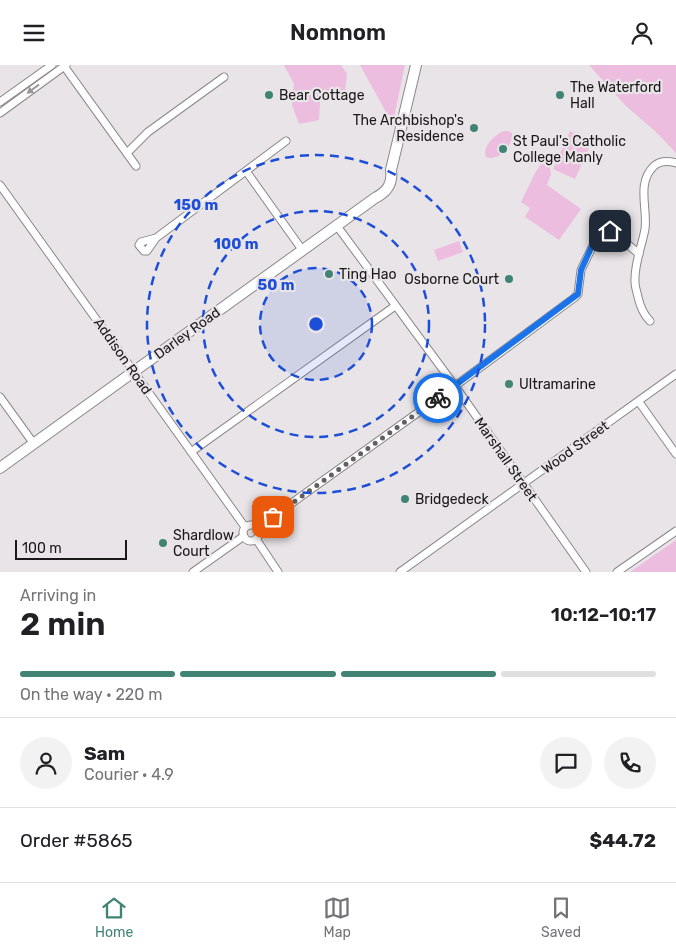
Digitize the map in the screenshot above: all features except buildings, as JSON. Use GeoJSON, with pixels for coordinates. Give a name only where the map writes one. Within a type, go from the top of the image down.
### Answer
{"type":"FeatureCollection","features":[{"type":"Feature","properties":{"kind":"street"},"geometry":{"type":"LineString","coordinates":[[0,102],[52,65]]}},
{"type":"Feature","properties":{"kind":"street","name":"Darley Road"},"geometry":{"type":"LineString","coordinates":[[0,468],[375,198],[391,170],[416,65]]}},
{"type":"Feature","properties":{"kind":"street"},"geometry":{"type":"LineString","coordinates":[[0,113],[65,66],[136,165]]}},
{"type":"Feature","properties":{"kind":"street"},"geometry":{"type":"LineString","coordinates":[[127,153],[148,132],[224,77]]}},
{"type":"Feature","properties":{"kind":"street"},"geometry":{"type":"LineString","coordinates":[[156,238],[286,141]]}},
{"type":"Feature","properties":{"kind":"street"},"geometry":{"type":"LineString","coordinates":[[650,321],[644,316],[635,283],[639,254],[646,227],[644,188],[646,178],[656,165],[664,162],[676,163]]}},
{"type":"Feature","properties":{"kind":"street"},"geometry":{"type":"LineString","coordinates":[[246,171],[303,251]]}},
{"type":"Feature","properties":{"kind":"street","name":"Addison Road"},"geometry":{"type":"LineString","coordinates":[[0,185],[245,527]]}},
{"type":"Feature","properties":{"kind":"street","name":"Marshall Street"},"geometry":{"type":"LineString","coordinates":[[337,226],[455,386],[586,572]]}},
{"type":"Feature","properties":{"kind":"street"},"geometry":{"type":"LineString","coordinates":[[257,528],[455,386],[578,294],[581,270],[598,233],[605,229],[610,231],[639,254]]}},
{"type":"Feature","properties":{"kind":"street"},"geometry":{"type":"LineString","coordinates":[[191,452],[395,305]]}},
{"type":"Feature","properties":{"kind":"street","name":"Wood Street"},"geometry":{"type":"LineString","coordinates":[[400,572],[676,374]]}},
{"type":"Feature","properties":{"kind":"street"},"geometry":{"type":"LineString","coordinates":[[0,397],[34,444]]}},
{"type":"Feature","properties":{"kind":"street"},"geometry":{"type":"LineString","coordinates":[[639,401],[676,454]]}},
{"type":"Feature","properties":{"kind":"street"},"geometry":{"type":"LineString","coordinates":[[244,537],[245,527],[251,525],[257,528],[259,533],[256,539]]}},
{"type":"Feature","properties":{"kind":"street"},"geometry":{"type":"LineString","coordinates":[[617,572],[676,531]]}},
{"type":"Feature","properties":{"kind":"street"},"geometry":{"type":"LineString","coordinates":[[244,537],[249,540],[256,539]]}},
{"type":"Feature","properties":{"kind":"street"},"geometry":{"type":"LineString","coordinates":[[193,572],[244,537]]}},
{"type":"Feature","properties":{"kind":"street"},"geometry":{"type":"LineString","coordinates":[[256,539],[278,572]]}},
{"type":"Feature","properties":{"kind":"shaded area"},"geometry":{"type":"Polygon","coordinates":[[[284,65],[341,65],[347,74],[345,91],[320,101],[319,120],[299,124],[292,105],[294,84],[284,65]]]}},
{"type":"Feature","properties":{"kind":"shaded area"},"geometry":{"type":"Polygon","coordinates":[[[360,65],[405,65],[394,117],[390,117],[387,114],[360,65]]]}},
{"type":"Feature","properties":{"kind":"shaded area"},"geometry":{"type":"Polygon","coordinates":[[[589,65],[676,65],[676,153],[657,133],[625,105],[589,65]]]}},
{"type":"Feature","properties":{"kind":"shaded area"},"geometry":{"type":"Polygon","coordinates":[[[503,131],[512,133],[508,148],[496,157],[486,157],[487,145],[503,131]]]}},
{"type":"Feature","properties":{"kind":"shaded area"},"geometry":{"type":"Polygon","coordinates":[[[570,131],[592,141],[575,179],[553,169],[570,131]]]}},
{"type":"Feature","properties":{"kind":"shaded area"},"geometry":{"type":"Polygon","coordinates":[[[545,158],[548,159],[551,174],[547,185],[581,209],[559,240],[525,217],[530,208],[521,202],[535,173],[545,158]]]}},
{"type":"Feature","properties":{"kind":"shaded area"},"geometry":{"type":"Polygon","coordinates":[[[459,241],[463,252],[438,261],[434,250],[459,241]]]}},
{"type":"Feature","properties":{"kind":"shaded area"},"geometry":{"type":"Polygon","coordinates":[[[676,540],[676,572],[630,572],[676,540]]]}},
{"type":"Feature","properties":{"kind":"way so far"},"geometry":{"type":"LineString","coordinates":[[273,517],[438,398]]}},
{"type":"Feature","properties":{"kind":"place","name":"Bear Cottage"},"geometry":{"type":"Point","coordinates":[269,95]}},
{"type":"Feature","properties":{"kind":"place","name":"The Waterford Hall"},"geometry":{"type":"Point","coordinates":[560,95]}},
{"type":"Feature","properties":{"kind":"place","name":"The Archbishop's Residence"},"geometry":{"type":"Point","coordinates":[474,128]}},
{"type":"Feature","properties":{"kind":"place","name":"St Paul's Catholic College Manly"},"geometry":{"type":"Point","coordinates":[503,149]}},
{"type":"Feature","properties":{"kind":"place","name":"Ting Hao"},"geometry":{"type":"Point","coordinates":[329,274]}},
{"type":"Feature","properties":{"kind":"place","name":"Osborne Court"},"geometry":{"type":"Point","coordinates":[509,279]}},
{"type":"Feature","properties":{"kind":"place","name":"Ultramarine"},"geometry":{"type":"Point","coordinates":[509,384]}},
{"type":"Feature","properties":{"kind":"place","name":"Bridgedeck"},"geometry":{"type":"Point","coordinates":[405,499]}},
{"type":"Feature","properties":{"kind":"place","name":"Shardlow Court"},"geometry":{"type":"Point","coordinates":[163,543]}},
{"type":"Feature","properties":{"kind":"route"},"geometry":{"type":"LineString","coordinates":[[438,398],[574,298],[578,294],[581,270],[598,233],[605,229],[610,231]]}}]}
